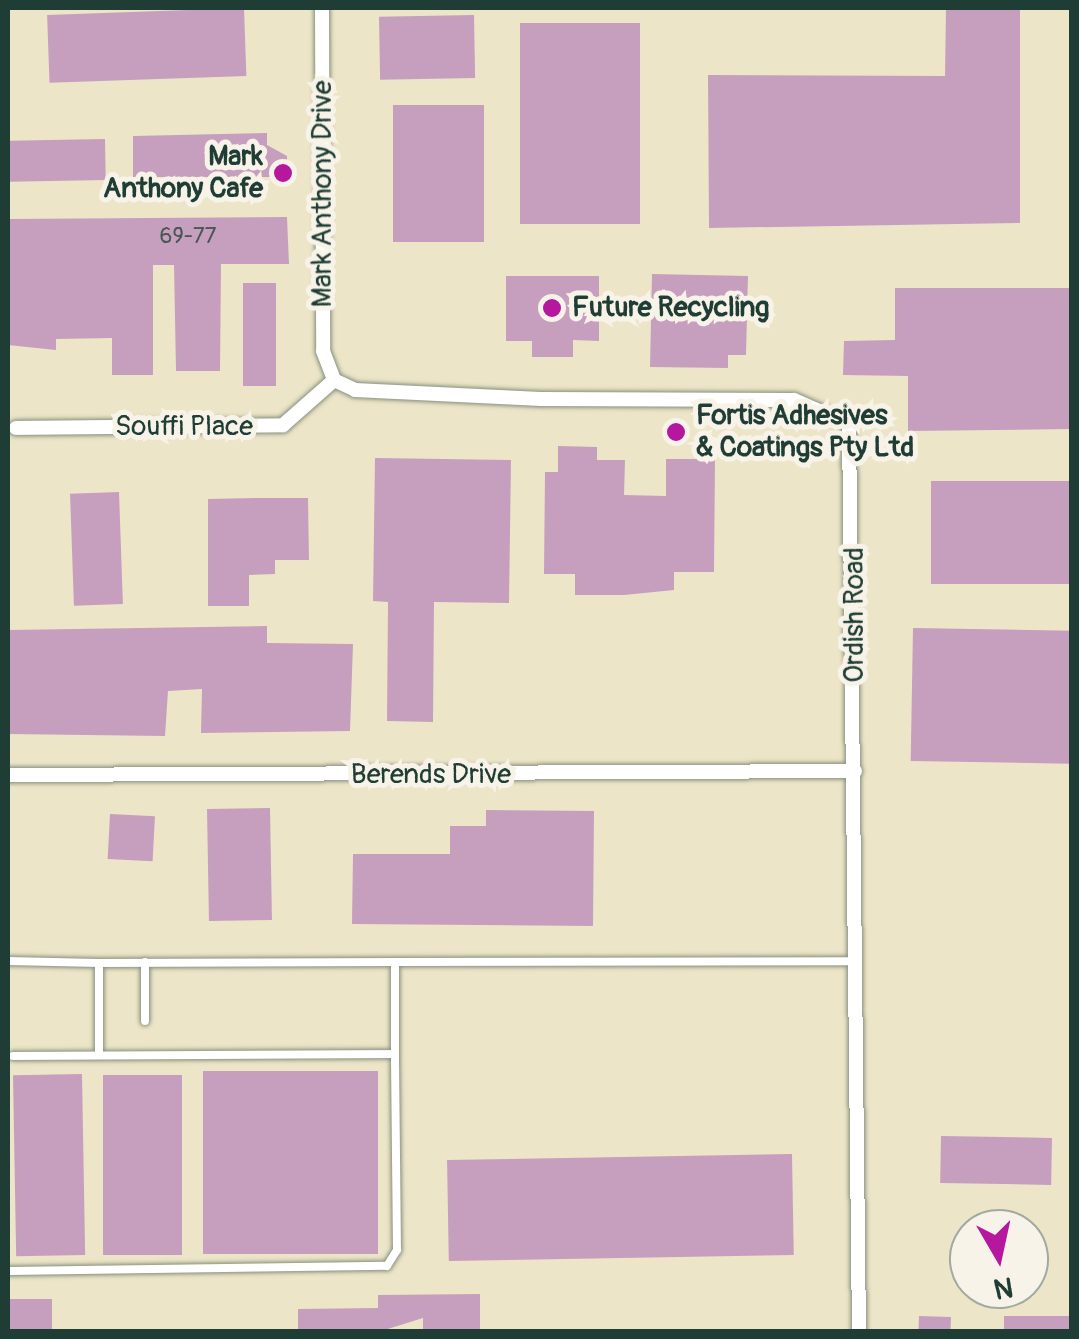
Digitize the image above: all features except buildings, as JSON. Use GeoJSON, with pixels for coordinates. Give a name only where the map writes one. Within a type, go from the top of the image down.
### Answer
{"type":"FeatureCollection","features":[{"type":"Feature","properties":{"kind":"street","name":"Mark Anthony Drive"},"geometry":{"type":"LineString","coordinates":[[322,8],[324,350],[334,380]]}},
{"type":"Feature","properties":{"kind":"street","name":"Souffi Place"},"geometry":{"type":"LineString","coordinates":[[16,428],[283,425],[334,380]]}},
{"type":"Feature","properties":{"kind":"street","name":"Ordish Road"},"geometry":{"type":"LineString","coordinates":[[334,380],[355,390],[794,400],[836,411],[854,440],[854,961],[860,1332]]}},
{"type":"Feature","properties":{"kind":"street","name":"Berends Drive"},"geometry":{"type":"LineString","coordinates":[[8,775],[855,771]]}},
{"type":"Feature","properties":{"kind":"lane"},"geometry":{"type":"LineString","coordinates":[[8,961],[854,961]]}},
{"type":"Feature","properties":{"kind":"lane"},"geometry":{"type":"LineString","coordinates":[[145,962],[145,1021]]}},
{"type":"Feature","properties":{"kind":"lane"},"geometry":{"type":"LineString","coordinates":[[8,1271],[387,1266],[398,1250],[395,962]]}},
{"type":"Feature","properties":{"kind":"lane"},"geometry":{"type":"LineString","coordinates":[[99,963],[99,1055]]}},
{"type":"Feature","properties":{"kind":"lane"},"geometry":{"type":"LineString","coordinates":[[13,1056],[395,1054]]}},
{"type":"Feature","properties":{"kind":"place","name":"Mark Anthony Cafe"},"geometry":{"type":"Point","coordinates":[283,173]}},
{"type":"Feature","properties":{"kind":"place","name":"Future Recycling"},"geometry":{"type":"Point","coordinates":[552,308]}},
{"type":"Feature","properties":{"kind":"place","name":"Fortis Adhesives & Coatings Pty Ltd"},"geometry":{"type":"Point","coordinates":[676,432]}}]}
